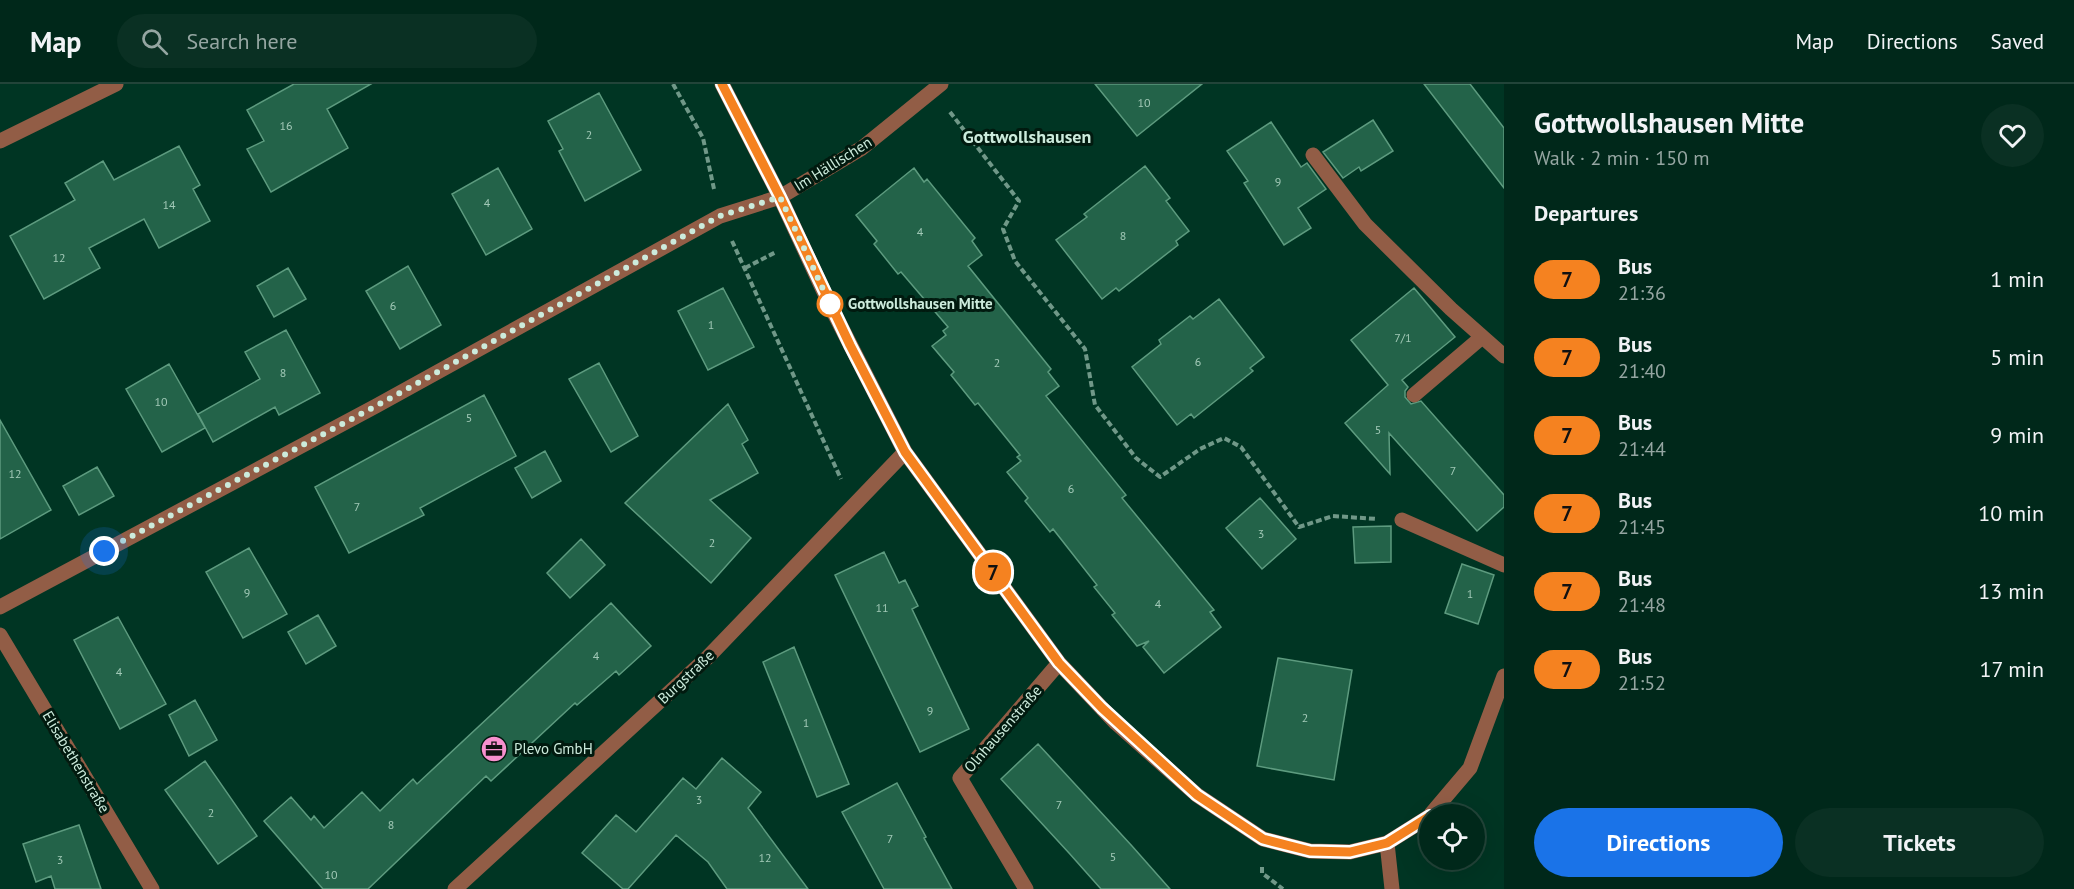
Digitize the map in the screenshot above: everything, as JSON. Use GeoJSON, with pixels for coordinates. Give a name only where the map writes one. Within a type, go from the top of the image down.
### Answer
{"type":"FeatureCollection","features":[{"type":"Feature","properties":{"kind":"street"},"geometry":{"type":"LineString","coordinates":[[0,141],[116,84]]}},
{"type":"Feature","properties":{"kind":"street"},"geometry":{"type":"LineString","coordinates":[[722,84],[905,452],[1059,663],[1116,723],[1197,795],[1263,839],[1310,851],[1350,852],[1387,843],[1419,822]]}},
{"type":"Feature","properties":{"kind":"street","name":"Im Hällischen"},"geometry":{"type":"LineString","coordinates":[[0,607],[376,406],[720,216],[780,197],[862,148],[937,87]]}},
{"type":"Feature","properties":{"kind":"street"},"geometry":{"type":"LineString","coordinates":[[1313,155],[1365,224],[1451,309],[1504,356]]}},
{"type":"Feature","properties":{"kind":"street"},"geometry":{"type":"LineString","coordinates":[[1414,395],[1482,337]]}},
{"type":"Feature","properties":{"kind":"street","name":"Burgstraße"},"geometry":{"type":"LineString","coordinates":[[455,889],[708,657],[905,452]]}},
{"type":"Feature","properties":{"kind":"street"},"geometry":{"type":"LineString","coordinates":[[1402,520],[1504,565]]}},
{"type":"Feature","properties":{"kind":"street","name":"Elisabethenstraße"},"geometry":{"type":"LineString","coordinates":[[0,634],[152,889]]}},
{"type":"Feature","properties":{"kind":"street","name":"Olnhausenstraße"},"geometry":{"type":"LineString","coordinates":[[1026,889],[960,778],[1059,663]]}},
{"type":"Feature","properties":{"kind":"street"},"geometry":{"type":"LineString","coordinates":[[1439,804],[1470,768],[1504,676]]}},
{"type":"Feature","properties":{"kind":"street"},"geometry":{"type":"LineString","coordinates":[[1387,843],[1392,889]]}},
{"type":"Feature","properties":{"kind":"path"},"geometry":{"type":"LineString","coordinates":[[937,87],[1019,201],[1003,229],[1015,261],[1085,349],[1095,405],[1136,458],[1160,477],[1200,449],[1224,438],[1241,447],[1299,527],[1333,516],[1402,520]]}},
{"type":"Feature","properties":{"kind":"path"},"geometry":{"type":"LineString","coordinates":[[745,268],[799,239]]}},
{"type":"Feature","properties":{"kind":"path"},"geometry":{"type":"LineString","coordinates":[[797,383],[853,505]]}},
{"type":"Feature","properties":{"kind":"building"},"geometry":{"type":"Polygon","coordinates":[[[294,84],[371,84],[327,109],[348,148],[271,192],[247,149],[264,141],[247,110],[294,84]]]}},
{"type":"Feature","properties":{"kind":"building"},"geometry":{"type":"Polygon","coordinates":[[[1095,84],[1202,84],[1137,136],[1095,84]]]}},
{"type":"Feature","properties":{"kind":"building"},"geometry":{"type":"Polygon","coordinates":[[[1424,84],[1470,84],[1504,128],[1504,188],[1424,84]]]}},
{"type":"Feature","properties":{"kind":"building"},"geometry":{"type":"Polygon","coordinates":[[[599,93],[641,170],[585,201],[559,151],[563,149],[548,121],[599,93]]]}},
{"type":"Feature","properties":{"kind":"building"},"geometry":{"type":"Polygon","coordinates":[[[1373,120],[1393,151],[1361,171],[1359,167],[1343,178],[1323,152],[1373,120]]]}},
{"type":"Feature","properties":{"kind":"building"},"geometry":{"type":"Polygon","coordinates":[[[1271,122],[1301,167],[1307,163],[1326,189],[1298,208],[1311,228],[1284,245],[1244,183],[1248,181],[1227,151],[1271,122]]]}},
{"type":"Feature","properties":{"kind":"building"},"geometry":{"type":"Polygon","coordinates":[[[179,146],[200,185],[193,189],[210,221],[159,248],[144,219],[89,248],[100,268],[44,299],[10,236],[75,200],[65,183],[103,161],[114,180],[179,146]]]}},
{"type":"Feature","properties":{"kind":"building"},"geometry":{"type":"Polygon","coordinates":[[[1145,166],[1170,198],[1166,201],[1189,231],[1176,241],[1178,245],[1119,291],[1116,288],[1102,299],[1056,240],[1087,217],[1084,214],[1145,166]]]}},
{"type":"Feature","properties":{"kind":"building"},"geometry":{"type":"Polygon","coordinates":[[[498,168],[532,229],[486,255],[452,194],[498,168]]]}},
{"type":"Feature","properties":{"kind":"building"},"geometry":{"type":"Polygon","coordinates":[[[914,168],[924,182],[927,179],[975,238],[972,241],[982,255],[968,266],[1051,369],[1048,372],[1059,386],[1046,396],[1126,495],[1122,498],[1214,610],[1210,612],[1221,627],[1164,673],[1143,647],[1149,641],[1137,646],[1112,615],[1115,613],[1094,587],[1097,585],[1053,529],[1050,532],[1025,501],[1028,498],[1007,472],[1021,461],[1017,457],[1020,455],[978,403],[975,405],[951,375],[954,372],[932,346],[946,335],[943,331],[948,327],[901,272],[898,274],[874,244],[877,241],[856,215],[914,168]]]}},
{"type":"Feature","properties":{"kind":"building"},"geometry":{"type":"Polygon","coordinates":[[[408,266],[441,325],[400,349],[366,291],[408,266]]]}},
{"type":"Feature","properties":{"kind":"building"},"geometry":{"type":"Polygon","coordinates":[[[288,268],[306,299],[274,317],[257,286],[288,268]]]}},
{"type":"Feature","properties":{"kind":"building"},"geometry":{"type":"Polygon","coordinates":[[[723,288],[754,347],[708,370],[678,311],[723,288]]]}},
{"type":"Feature","properties":{"kind":"building"},"geometry":{"type":"Polygon","coordinates":[[[1414,288],[1455,337],[1402,380],[1408,387],[1405,397],[1411,404],[1421,401],[1504,495],[1504,507],[1477,531],[1389,433],[1390,474],[1345,423],[1388,385],[1351,340],[1414,288]]]}},
{"type":"Feature","properties":{"kind":"building"},"geometry":{"type":"Polygon","coordinates":[[[1219,299],[1264,357],[1250,368],[1253,371],[1194,418],[1191,414],[1177,425],[1132,367],[1161,344],[1159,340],[1190,316],[1193,319],[1219,299]]]}},
{"type":"Feature","properties":{"kind":"building"},"geometry":{"type":"Polygon","coordinates":[[[286,330],[320,393],[279,415],[275,407],[213,442],[198,414],[260,379],[245,352],[286,330]]]}},
{"type":"Feature","properties":{"kind":"building"},"geometry":{"type":"Polygon","coordinates":[[[599,363],[638,436],[611,452],[569,379],[599,363]]]}},
{"type":"Feature","properties":{"kind":"building"},"geometry":{"type":"Polygon","coordinates":[[[169,364],[205,428],[162,452],[126,389],[169,364]]]}},
{"type":"Feature","properties":{"kind":"building"},"geometry":{"type":"Polygon","coordinates":[[[484,395],[516,456],[420,508],[424,515],[349,553],[315,487],[484,395]]]}},
{"type":"Feature","properties":{"kind":"building"},"geometry":{"type":"Polygon","coordinates":[[[728,404],[748,440],[742,444],[758,473],[710,500],[751,538],[711,583],[625,503],[728,404]]]}},
{"type":"Feature","properties":{"kind":"building"},"geometry":{"type":"Polygon","coordinates":[[[0,420],[51,510],[0,539],[0,420]]]}},
{"type":"Feature","properties":{"kind":"building"},"geometry":{"type":"Polygon","coordinates":[[[545,451],[561,481],[532,498],[515,468],[545,451]]]}},
{"type":"Feature","properties":{"kind":"building"},"geometry":{"type":"Polygon","coordinates":[[[97,467],[114,496],[79,515],[63,486],[97,467]]]}},
{"type":"Feature","properties":{"kind":"building"},"geometry":{"type":"Polygon","coordinates":[[[1260,498],[1296,539],[1262,569],[1226,528],[1260,498]]]}},
{"type":"Feature","properties":{"kind":"building"},"geometry":{"type":"Polygon","coordinates":[[[1391,526],[1391,562],[1355,563],[1353,527],[1391,526]]]}},
{"type":"Feature","properties":{"kind":"building"},"geometry":{"type":"Polygon","coordinates":[[[581,539],[605,565],[570,598],[547,573],[581,539]]]}},
{"type":"Feature","properties":{"kind":"building"},"geometry":{"type":"Polygon","coordinates":[[[249,548],[287,614],[243,638],[206,572],[249,548]]]}},
{"type":"Feature","properties":{"kind":"building"},"geometry":{"type":"Polygon","coordinates":[[[884,552],[899,583],[905,580],[918,606],[912,609],[969,729],[920,752],[835,575],[884,552]]]}},
{"type":"Feature","properties":{"kind":"building"},"geometry":{"type":"Polygon","coordinates":[[[1462,564],[1494,575],[1478,624],[1445,613],[1462,564]]]}},
{"type":"Feature","properties":{"kind":"building"},"geometry":{"type":"Polygon","coordinates":[[[611,603],[651,646],[619,675],[616,671],[577,705],[575,703],[491,781],[486,776],[368,889],[323,889],[264,821],[291,797],[311,820],[314,816],[324,828],[362,792],[380,811],[413,779],[417,784],[611,603]]]}},
{"type":"Feature","properties":{"kind":"building"},"geometry":{"type":"Polygon","coordinates":[[[318,615],[336,646],[306,664],[288,632],[318,615]]]}},
{"type":"Feature","properties":{"kind":"building"},"geometry":{"type":"Polygon","coordinates":[[[118,617],[166,704],[120,729],[74,640],[118,617]]]}},
{"type":"Feature","properties":{"kind":"building"},"geometry":{"type":"Polygon","coordinates":[[[794,647],[849,784],[817,797],[763,662],[794,647]]]}},
{"type":"Feature","properties":{"kind":"building"},"geometry":{"type":"Polygon","coordinates":[[[1278,658],[1352,670],[1334,780],[1257,766],[1278,658]]]}},
{"type":"Feature","properties":{"kind":"building"},"geometry":{"type":"Polygon","coordinates":[[[195,700],[217,740],[189,756],[169,715],[195,700]]]}},
{"type":"Feature","properties":{"kind":"building"},"geometry":{"type":"Polygon","coordinates":[[[1038,744],[1170,889],[1101,889],[1001,779],[1038,744]]]}},
{"type":"Feature","properties":{"kind":"building"},"geometry":{"type":"Polygon","coordinates":[[[722,758],[761,792],[748,808],[808,889],[727,889],[708,862],[676,835],[628,889],[623,889],[582,853],[616,815],[636,832],[683,778],[696,789],[722,758]]]}},
{"type":"Feature","properties":{"kind":"building"},"geometry":{"type":"Polygon","coordinates":[[[205,761],[257,836],[218,864],[165,790],[205,761]]]}},
{"type":"Feature","properties":{"kind":"building"},"geometry":{"type":"Polygon","coordinates":[[[897,783],[952,889],[884,889],[842,812],[897,783]]]}},
{"type":"Feature","properties":{"kind":"building"},"geometry":{"type":"Polygon","coordinates":[[[79,825],[101,889],[55,889],[51,876],[36,882],[23,844],[79,825]]]}},
{"type":"Feature","properties":{"kind":"bus line","name":"7"},"geometry":{"type":"LineString","coordinates":[[722,84],[905,452],[1059,663],[1116,723],[1197,795],[1263,839],[1310,851],[1350,852],[1387,843],[1419,823]]}},
{"type":"Feature","properties":{"kind":"place","name":"Gottwollshausen Mitte"},"geometry":{"type":"Point","coordinates":[830,304]}},
{"type":"Feature","properties":{"kind":"place","name":"Plevo GmbH"},"geometry":{"type":"Point","coordinates":[494,749]}},
{"type":"Feature","properties":{"kind":"district","name":"Gottwollshausen"},"geometry":{"type":"Point","coordinates":[1027,137]}},
{"type":"Feature","properties":{"kind":"route"},"geometry":{"type":"LineString","coordinates":[[104,551],[376,406],[720,216],[780,197],[831,306],[830,304]]}}]}
